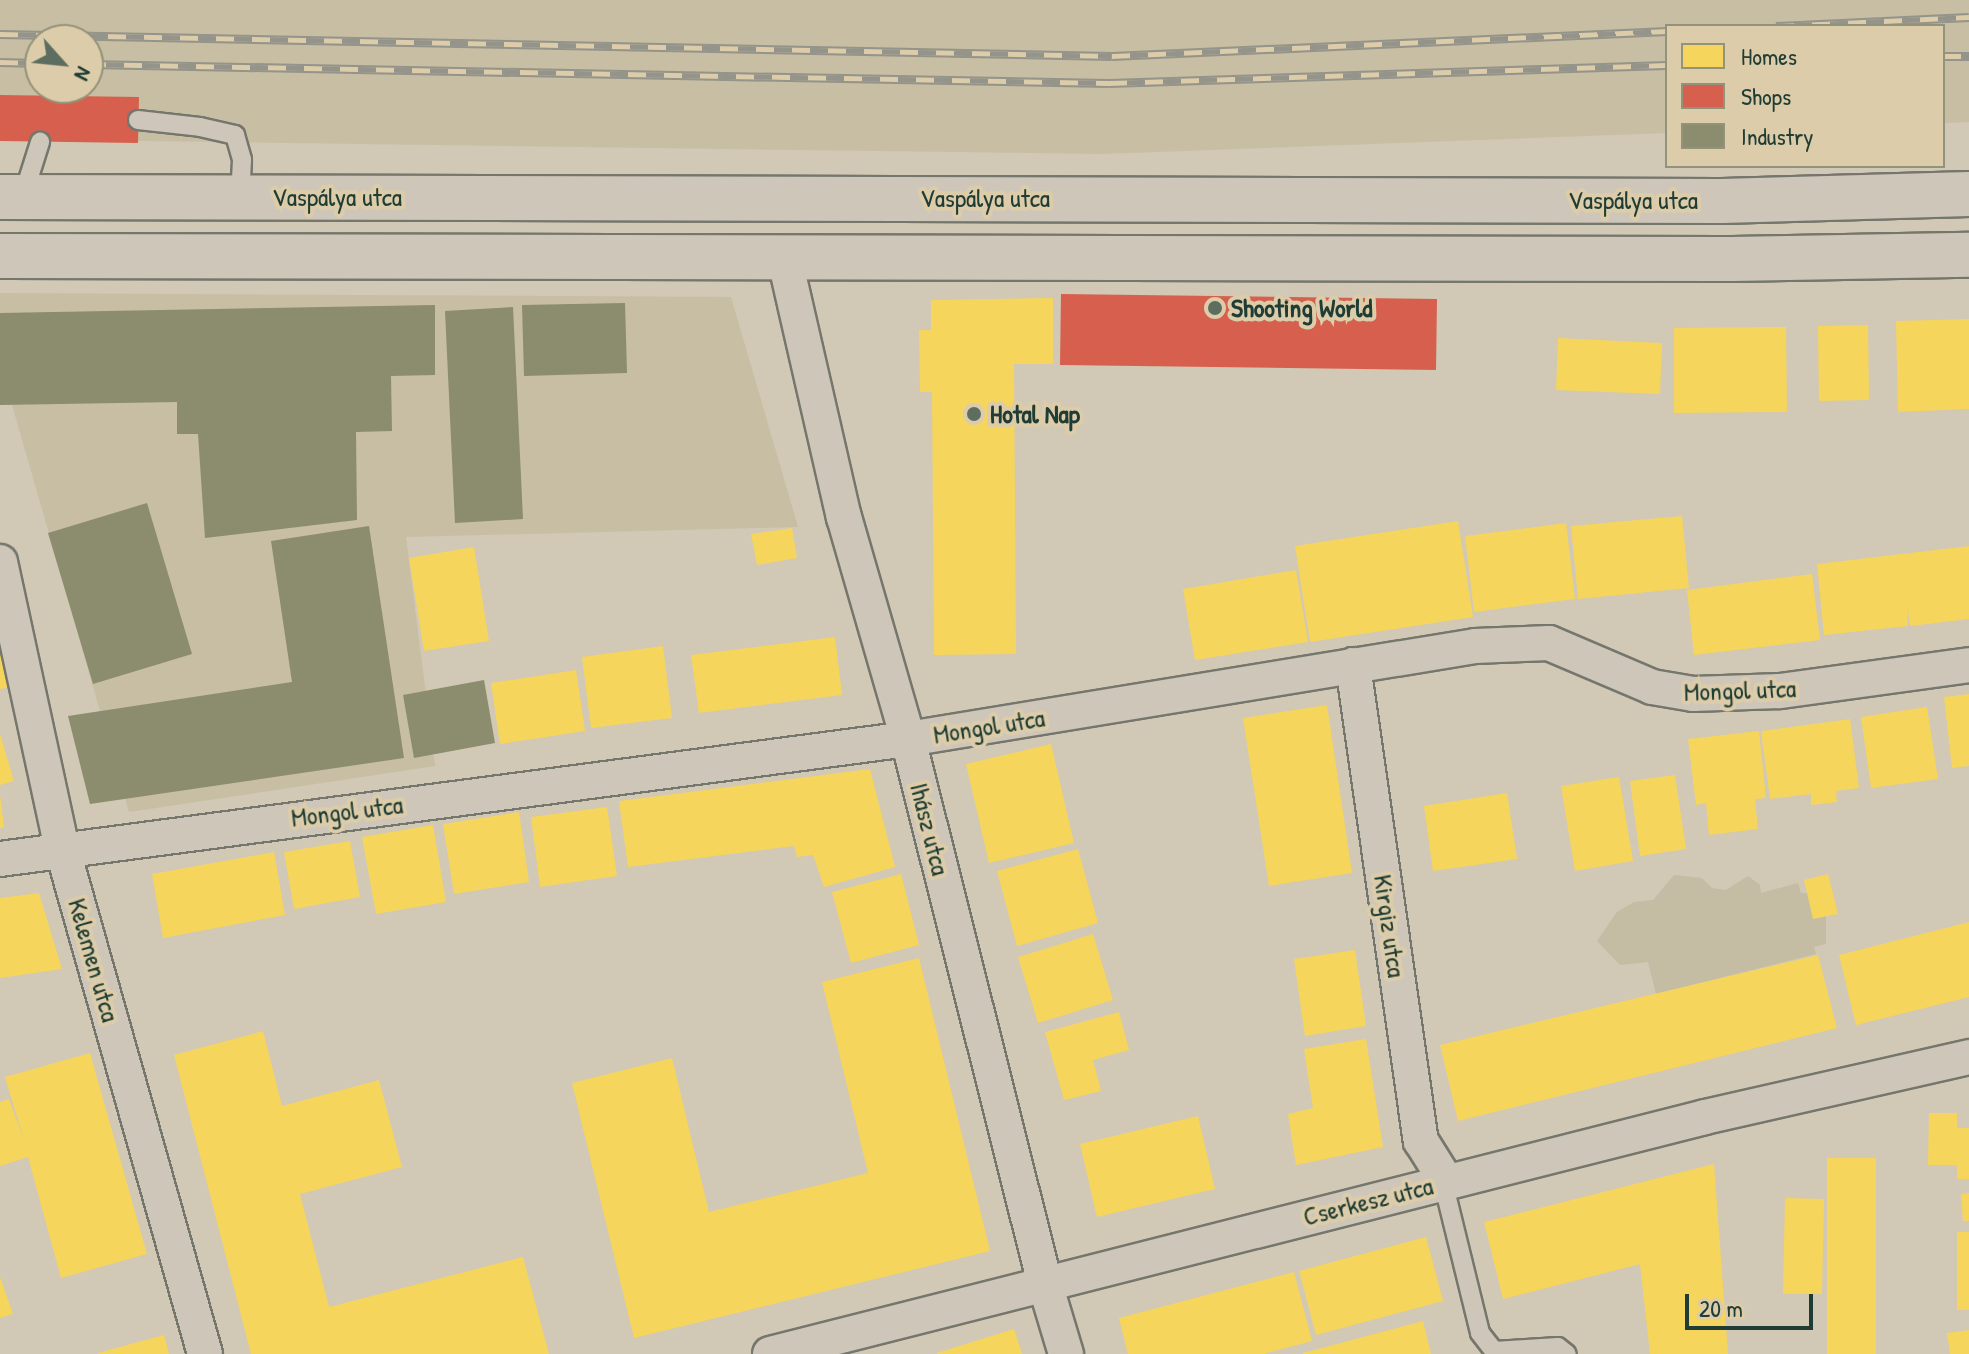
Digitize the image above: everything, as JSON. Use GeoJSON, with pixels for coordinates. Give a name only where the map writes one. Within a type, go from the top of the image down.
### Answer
{"type":"FeatureCollection","features":[{"type":"Feature","properties":{"kind":"main road","name":"Vaspálya utca"},"geometry":{"type":"LineString","coordinates":[[11,197],[1722,201],[1969,194]]}},
{"type":"Feature","properties":{"kind":"main road"},"geometry":{"type":"LineString","coordinates":[[784,197],[784,256]]}},
{"type":"Feature","properties":{"kind":"main road"},"geometry":{"type":"LineString","coordinates":[[0,256],[1732,259],[1969,255]]}},
{"type":"Feature","properties":{"kind":"street","name":"Ihász utca"},"geometry":{"type":"LineString","coordinates":[[784,256],[844,517],[908,739],[1045,1284],[1066,1354]]}},
{"type":"Feature","properties":{"kind":"street","name":"Kelemen utca"},"geometry":{"type":"LineString","coordinates":[[0,562],[62,848],[205,1354]]}},
{"type":"Feature","properties":{"kind":"street","name":"Mongol utca"},"geometry":{"type":"LineString","coordinates":[[0,859],[62,848],[908,739],[1475,646],[1549,643],[1570,649],[1652,687],[1671,692],[1713,695],[1780,691],[1969,665]]}},
{"type":"Feature","properties":{"kind":"street","name":"Kirgiz utca"},"geometry":{"type":"LineString","coordinates":[[1353,665],[1421,1141],[1444,1181]]}},
{"type":"Feature","properties":{"kind":"street","name":"Cserkesz utca"},"geometry":{"type":"LineString","coordinates":[[770,1354],[1444,1181],[1969,1057]]}},
{"type":"Feature","properties":{"kind":"lane"},"geometry":{"type":"LineString","coordinates":[[138,120],[200,127],[235,135],[242,160],[240,197]]}},
{"type":"Feature","properties":{"kind":"lane"},"geometry":{"type":"LineString","coordinates":[[11,197],[40,142]]}},
{"type":"Feature","properties":{"kind":"lane"},"geometry":{"type":"LineString","coordinates":[[1444,1181],[1480,1333],[1494,1351],[1558,1347],[1567,1354]]}},
{"type":"Feature","properties":{"kind":"shaded area"},"geometry":{"type":"Polygon","coordinates":[[[0,0],[1969,0],[1969,122],[1945,123],[1945,24],[1665,24],[1665,133],[1101,154],[0,139],[0,0]]]}},
{"type":"Feature","properties":{"kind":"shaded area"},"geometry":{"type":"Polygon","coordinates":[[[0,293],[731,297],[798,527],[406,537],[435,766],[129,812],[0,363],[0,293]]]}},
{"type":"Feature","properties":{"kind":"shaded area"},"geometry":{"type":"Polygon","coordinates":[[[1674,875],[1702,878],[1712,888],[1726,890],[1748,876],[1760,885],[1761,893],[1798,883],[1801,893],[1817,893],[1826,906],[1826,944],[1814,947],[1816,954],[1656,994],[1648,962],[1620,965],[1597,941],[1617,912],[1634,902],[1653,900],[1674,875]]]}},
{"type":"Feature","properties":{"kind":"building: Homes"},"geometry":{"type":"Polygon","coordinates":[[[1053,298],[1053,364],[1014,364],[1016,654],[934,655],[932,392],[920,392],[919,330],[931,330],[931,300],[1053,298]]]}},
{"type":"Feature","properties":{"kind":"building: Homes"},"geometry":{"type":"Polygon","coordinates":[[[1969,319],[1969,409],[1898,412],[1896,321],[1969,319]]]}},
{"type":"Feature","properties":{"kind":"building: Homes"},"geometry":{"type":"Polygon","coordinates":[[[1868,325],[1869,400],[1819,401],[1818,326],[1868,325]]]}},
{"type":"Feature","properties":{"kind":"building: Homes"},"geometry":{"type":"Polygon","coordinates":[[[1786,327],[1787,412],[1674,413],[1674,328],[1786,327]]]}},
{"type":"Feature","properties":{"kind":"building: Homes"},"geometry":{"type":"Polygon","coordinates":[[[1558,338],[1662,343],[1660,394],[1556,390],[1558,338]]]}},
{"type":"Feature","properties":{"kind":"building: Homes"},"geometry":{"type":"Polygon","coordinates":[[[1682,516],[1689,588],[1578,599],[1571,526],[1682,516]]]}},
{"type":"Feature","properties":{"kind":"building: Homes"},"geometry":{"type":"Polygon","coordinates":[[[1458,521],[1473,617],[1310,642],[1295,546],[1458,521]]]}},
{"type":"Feature","properties":{"kind":"building: Homes"},"geometry":{"type":"Polygon","coordinates":[[[1566,523],[1575,599],[1474,612],[1465,536],[1566,523]]]}},
{"type":"Feature","properties":{"kind":"building: Homes"},"geometry":{"type":"Polygon","coordinates":[[[792,528],[797,558],[757,565],[751,534],[792,528]]]}},
{"type":"Feature","properties":{"kind":"building: Homes"},"geometry":{"type":"Polygon","coordinates":[[[1969,546],[1969,619],[1910,626],[1907,603],[1908,626],[1824,635],[1817,564],[1969,546]]]}},
{"type":"Feature","properties":{"kind":"building: Homes"},"geometry":{"type":"Polygon","coordinates":[[[474,547],[489,641],[424,651],[409,558],[474,547]]]}},
{"type":"Feature","properties":{"kind":"building: Homes"},"geometry":{"type":"Polygon","coordinates":[[[1296,570],[1308,642],[1195,660],[1183,589],[1296,570]]]}},
{"type":"Feature","properties":{"kind":"building: Homes"},"geometry":{"type":"Polygon","coordinates":[[[1812,574],[1820,640],[1694,655],[1687,590],[1812,574]]]}},
{"type":"Feature","properties":{"kind":"building: Homes"},"geometry":{"type":"Polygon","coordinates":[[[835,637],[842,695],[699,713],[691,655],[835,637]]]}},
{"type":"Feature","properties":{"kind":"building: Homes"},"geometry":{"type":"Polygon","coordinates":[[[0,645],[12,686],[0,689],[0,645]]]}},
{"type":"Feature","properties":{"kind":"building: Homes"},"geometry":{"type":"Polygon","coordinates":[[[663,646],[672,718],[591,728],[582,657],[663,646]]]}},
{"type":"Feature","properties":{"kind":"building: Homes"},"geometry":{"type":"Polygon","coordinates":[[[576,670],[585,731],[500,744],[491,683],[576,670]]]}},
{"type":"Feature","properties":{"kind":"building: Homes"},"geometry":{"type":"Polygon","coordinates":[[[1969,694],[1969,766],[1952,768],[1944,697],[1969,694]]]}},
{"type":"Feature","properties":{"kind":"building: Homes"},"geometry":{"type":"Polygon","coordinates":[[[1327,705],[1352,873],[1269,886],[1243,718],[1327,705]]]}},
{"type":"Feature","properties":{"kind":"building: Homes"},"geometry":{"type":"Polygon","coordinates":[[[1927,707],[1938,779],[1871,788],[1861,717],[1927,707]]]}},
{"type":"Feature","properties":{"kind":"building: Homes"},"geometry":{"type":"Polygon","coordinates":[[[1850,719],[1859,788],[1836,791],[1837,802],[1811,805],[1811,794],[1770,799],[1761,731],[1850,719]]]}},
{"type":"Feature","properties":{"kind":"building: Homes"},"geometry":{"type":"Polygon","coordinates":[[[1759,731],[1766,798],[1755,799],[1758,829],[1709,835],[1706,803],[1696,805],[1688,739],[1759,731]]]}},
{"type":"Feature","properties":{"kind":"building: Homes"},"geometry":{"type":"Polygon","coordinates":[[[0,734],[14,781],[0,785],[0,734]]]}},
{"type":"Feature","properties":{"kind":"building: Homes"},"geometry":{"type":"Polygon","coordinates":[[[1051,744],[1074,843],[989,863],[966,764],[1051,744]]]}},
{"type":"Feature","properties":{"kind":"building: Homes"},"geometry":{"type":"Polygon","coordinates":[[[870,769],[895,867],[824,887],[813,855],[797,857],[794,846],[628,867],[619,801],[870,769]]]}},
{"type":"Feature","properties":{"kind":"building: Homes"},"geometry":{"type":"Polygon","coordinates":[[[1675,775],[1686,849],[1640,856],[1630,781],[1675,775]]]}},
{"type":"Feature","properties":{"kind":"building: Homes"},"geometry":{"type":"Polygon","coordinates":[[[1619,777],[1633,861],[1575,871],[1561,786],[1619,777]]]}},
{"type":"Feature","properties":{"kind":"building: Homes"},"geometry":{"type":"Polygon","coordinates":[[[1507,793],[1517,859],[1433,871],[1424,806],[1507,793]]]}},
{"type":"Feature","properties":{"kind":"building: Homes"},"geometry":{"type":"Polygon","coordinates":[[[0,795],[4,827],[0,828],[0,795]]]}},
{"type":"Feature","properties":{"kind":"building: Homes"},"geometry":{"type":"Polygon","coordinates":[[[607,807],[617,876],[540,887],[531,817],[607,807]]]}},
{"type":"Feature","properties":{"kind":"building: Homes"},"geometry":{"type":"Polygon","coordinates":[[[519,812],[529,882],[454,894],[443,824],[519,812]]]}},
{"type":"Feature","properties":{"kind":"building: Homes"},"geometry":{"type":"Polygon","coordinates":[[[433,825],[446,902],[376,914],[362,837],[433,825]]]}},
{"type":"Feature","properties":{"kind":"building: Homes"},"geometry":{"type":"Polygon","coordinates":[[[350,841],[360,897],[294,909],[284,852],[350,841]]]}},
{"type":"Feature","properties":{"kind":"building: Homes"},"geometry":{"type":"Polygon","coordinates":[[[1078,849],[1098,923],[1017,946],[997,871],[1078,849]]]}},
{"type":"Feature","properties":{"kind":"building: Homes"},"geometry":{"type":"Polygon","coordinates":[[[274,852],[285,915],[163,938],[152,874],[274,852]]]}},
{"type":"Feature","properties":{"kind":"building: Homes"},"geometry":{"type":"Polygon","coordinates":[[[901,874],[919,945],[851,963],[832,892],[901,874]]]}},
{"type":"Feature","properties":{"kind":"building: Homes"},"geometry":{"type":"Polygon","coordinates":[[[1828,874],[1838,914],[1813,919],[1804,880],[1828,874]]]}},
{"type":"Feature","properties":{"kind":"building: Homes"},"geometry":{"type":"Polygon","coordinates":[[[39,893],[62,969],[0,978],[0,898],[39,893]]]}},
{"type":"Feature","properties":{"kind":"building: Homes"},"geometry":{"type":"Polygon","coordinates":[[[1969,922],[1969,997],[1856,1025],[1839,955],[1969,922]]]}},
{"type":"Feature","properties":{"kind":"building: Homes"},"geometry":{"type":"Polygon","coordinates":[[[1093,934],[1113,1000],[1038,1023],[1018,957],[1093,934]]]}},
{"type":"Feature","properties":{"kind":"building: Homes"},"geometry":{"type":"Polygon","coordinates":[[[1355,950],[1366,1026],[1305,1036],[1294,959],[1355,950]]]}},
{"type":"Feature","properties":{"kind":"building: Homes"},"geometry":{"type":"Polygon","coordinates":[[[1818,955],[1837,1028],[1458,1121],[1440,1045],[1818,955]]]}},
{"type":"Feature","properties":{"kind":"building: Homes"},"geometry":{"type":"Polygon","coordinates":[[[919,958],[990,1251],[634,1338],[572,1083],[672,1058],[709,1212],[868,1173],[822,982],[919,958]]]}},
{"type":"Feature","properties":{"kind":"building: Homes"},"geometry":{"type":"Polygon","coordinates":[[[1119,1012],[1129,1050],[1093,1060],[1101,1091],[1064,1100],[1045,1032],[1119,1012]]]}},
{"type":"Feature","properties":{"kind":"building: Homes"},"geometry":{"type":"Polygon","coordinates":[[[263,1031],[282,1106],[379,1080],[402,1167],[300,1194],[329,1307],[523,1257],[549,1354],[251,1354],[174,1055],[263,1031]]]}},
{"type":"Feature","properties":{"kind":"building: Homes"},"geometry":{"type":"Polygon","coordinates":[[[1366,1039],[1383,1147],[1296,1165],[1288,1114],[1313,1108],[1304,1049],[1366,1039]]]}},
{"type":"Feature","properties":{"kind":"building: Homes"},"geometry":{"type":"Polygon","coordinates":[[[90,1053],[147,1254],[61,1278],[28,1157],[0,1166],[0,1102],[9,1099],[24,1141],[5,1077],[90,1053]]]}},
{"type":"Feature","properties":{"kind":"building: Homes"},"geometry":{"type":"Polygon","coordinates":[[[1929,1113],[1957,1113],[1957,1128],[1969,1128],[1969,1179],[1957,1179],[1957,1165],[1928,1165],[1929,1113]]]}},
{"type":"Feature","properties":{"kind":"building: Homes"},"geometry":{"type":"Polygon","coordinates":[[[1198,1116],[1215,1189],[1097,1217],[1080,1144],[1198,1116]]]}},
{"type":"Feature","properties":{"kind":"building: Homes"},"geometry":{"type":"Polygon","coordinates":[[[1827,1158],[1876,1158],[1876,1354],[1827,1354],[1827,1158]]]}},
{"type":"Feature","properties":{"kind":"building: Homes"},"geometry":{"type":"Polygon","coordinates":[[[1714,1164],[1728,1354],[1650,1354],[1640,1264],[1503,1299],[1484,1222],[1714,1164]]]}},
{"type":"Feature","properties":{"kind":"building: Homes"},"geometry":{"type":"Polygon","coordinates":[[[1969,1193],[1969,1221],[1963,1221],[1961,1194],[1969,1193]]]}},
{"type":"Feature","properties":{"kind":"building: Homes"},"geometry":{"type":"Polygon","coordinates":[[[1785,1198],[1824,1199],[1822,1294],[1783,1294],[1785,1198]]]}},
{"type":"Feature","properties":{"kind":"building: Homes"},"geometry":{"type":"Polygon","coordinates":[[[1957,1232],[1969,1232],[1969,1310],[1957,1310],[1957,1232]]]}},
{"type":"Feature","properties":{"kind":"building: Homes"},"geometry":{"type":"Polygon","coordinates":[[[1426,1237],[1443,1301],[1316,1335],[1299,1271],[1426,1237]]]}},
{"type":"Feature","properties":{"kind":"building: Homes"},"geometry":{"type":"Polygon","coordinates":[[[1294,1272],[1312,1341],[1263,1354],[1128,1354],[1119,1318],[1294,1272]]]}},
{"type":"Feature","properties":{"kind":"building: Homes"},"geometry":{"type":"Polygon","coordinates":[[[0,1277],[13,1314],[0,1318],[0,1277]]]}},
{"type":"Feature","properties":{"kind":"building: Homes"},"geometry":{"type":"Polygon","coordinates":[[[1423,1321],[1431,1354],[1303,1354],[1303,1353],[1423,1321]]]}},
{"type":"Feature","properties":{"kind":"building: Homes"},"geometry":{"type":"Polygon","coordinates":[[[1014,1329],[1022,1354],[937,1354],[937,1353],[1014,1329]]]}},
{"type":"Feature","properties":{"kind":"building: Homes"},"geometry":{"type":"Polygon","coordinates":[[[1969,1330],[1969,1354],[1950,1354],[1947,1333],[1969,1330]]]}},
{"type":"Feature","properties":{"kind":"building: Homes"},"geometry":{"type":"Polygon","coordinates":[[[164,1335],[169,1354],[98,1354],[98,1353],[164,1335]]]}},
{"type":"Feature","properties":{"kind":"building: Shops"},"geometry":{"type":"Polygon","coordinates":[[[0,95],[24,95],[24,104],[104,104],[104,96],[139,97],[138,143],[0,141],[0,95]]]}},
{"type":"Feature","properties":{"kind":"building: Shops"},"geometry":{"type":"Polygon","coordinates":[[[1061,294],[1437,299],[1436,370],[1060,365],[1061,294]]]}},
{"type":"Feature","properties":{"kind":"building: Industry"},"geometry":{"type":"Polygon","coordinates":[[[625,303],[627,373],[524,376],[522,305],[625,303]]]}},
{"type":"Feature","properties":{"kind":"building: Industry"},"geometry":{"type":"Polygon","coordinates":[[[435,305],[435,375],[391,376],[392,431],[356,432],[357,520],[205,538],[198,434],[177,434],[177,402],[0,405],[0,313],[435,305]]]}},
{"type":"Feature","properties":{"kind":"building: Industry"},"geometry":{"type":"Polygon","coordinates":[[[513,307],[523,519],[455,523],[445,311],[513,307]]]}},
{"type":"Feature","properties":{"kind":"building: Industry"},"geometry":{"type":"Polygon","coordinates":[[[147,503],[192,654],[93,684],[48,533],[147,503]]]}},
{"type":"Feature","properties":{"kind":"building: Industry"},"geometry":{"type":"Polygon","coordinates":[[[369,526],[404,758],[90,804],[68,716],[292,682],[271,541],[369,526]]]}},
{"type":"Feature","properties":{"kind":"building: Industry"},"geometry":{"type":"Polygon","coordinates":[[[484,680],[495,743],[414,758],[403,695],[484,680]]]}},
{"type":"Feature","properties":{"kind":"railway"},"geometry":{"type":"LineString","coordinates":[[1819,24],[1969,17]]}},
{"type":"Feature","properties":{"kind":"railway"},"geometry":{"type":"LineString","coordinates":[[0,34],[1112,56],[1665,31]]}},
{"type":"Feature","properties":{"kind":"railway"},"geometry":{"type":"LineString","coordinates":[[1945,56],[1969,56]]}},
{"type":"Feature","properties":{"kind":"railway"},"geometry":{"type":"LineString","coordinates":[[0,62],[24,63]]}},
{"type":"Feature","properties":{"kind":"railway"},"geometry":{"type":"LineString","coordinates":[[104,64],[1109,83],[1665,65]]}},
{"type":"Feature","properties":{"kind":"place","name":"Shooting World"},"geometry":{"type":"Point","coordinates":[1215,308]}},
{"type":"Feature","properties":{"kind":"place","name":"Hotal Nap"},"geometry":{"type":"Point","coordinates":[974,414]}}]}
